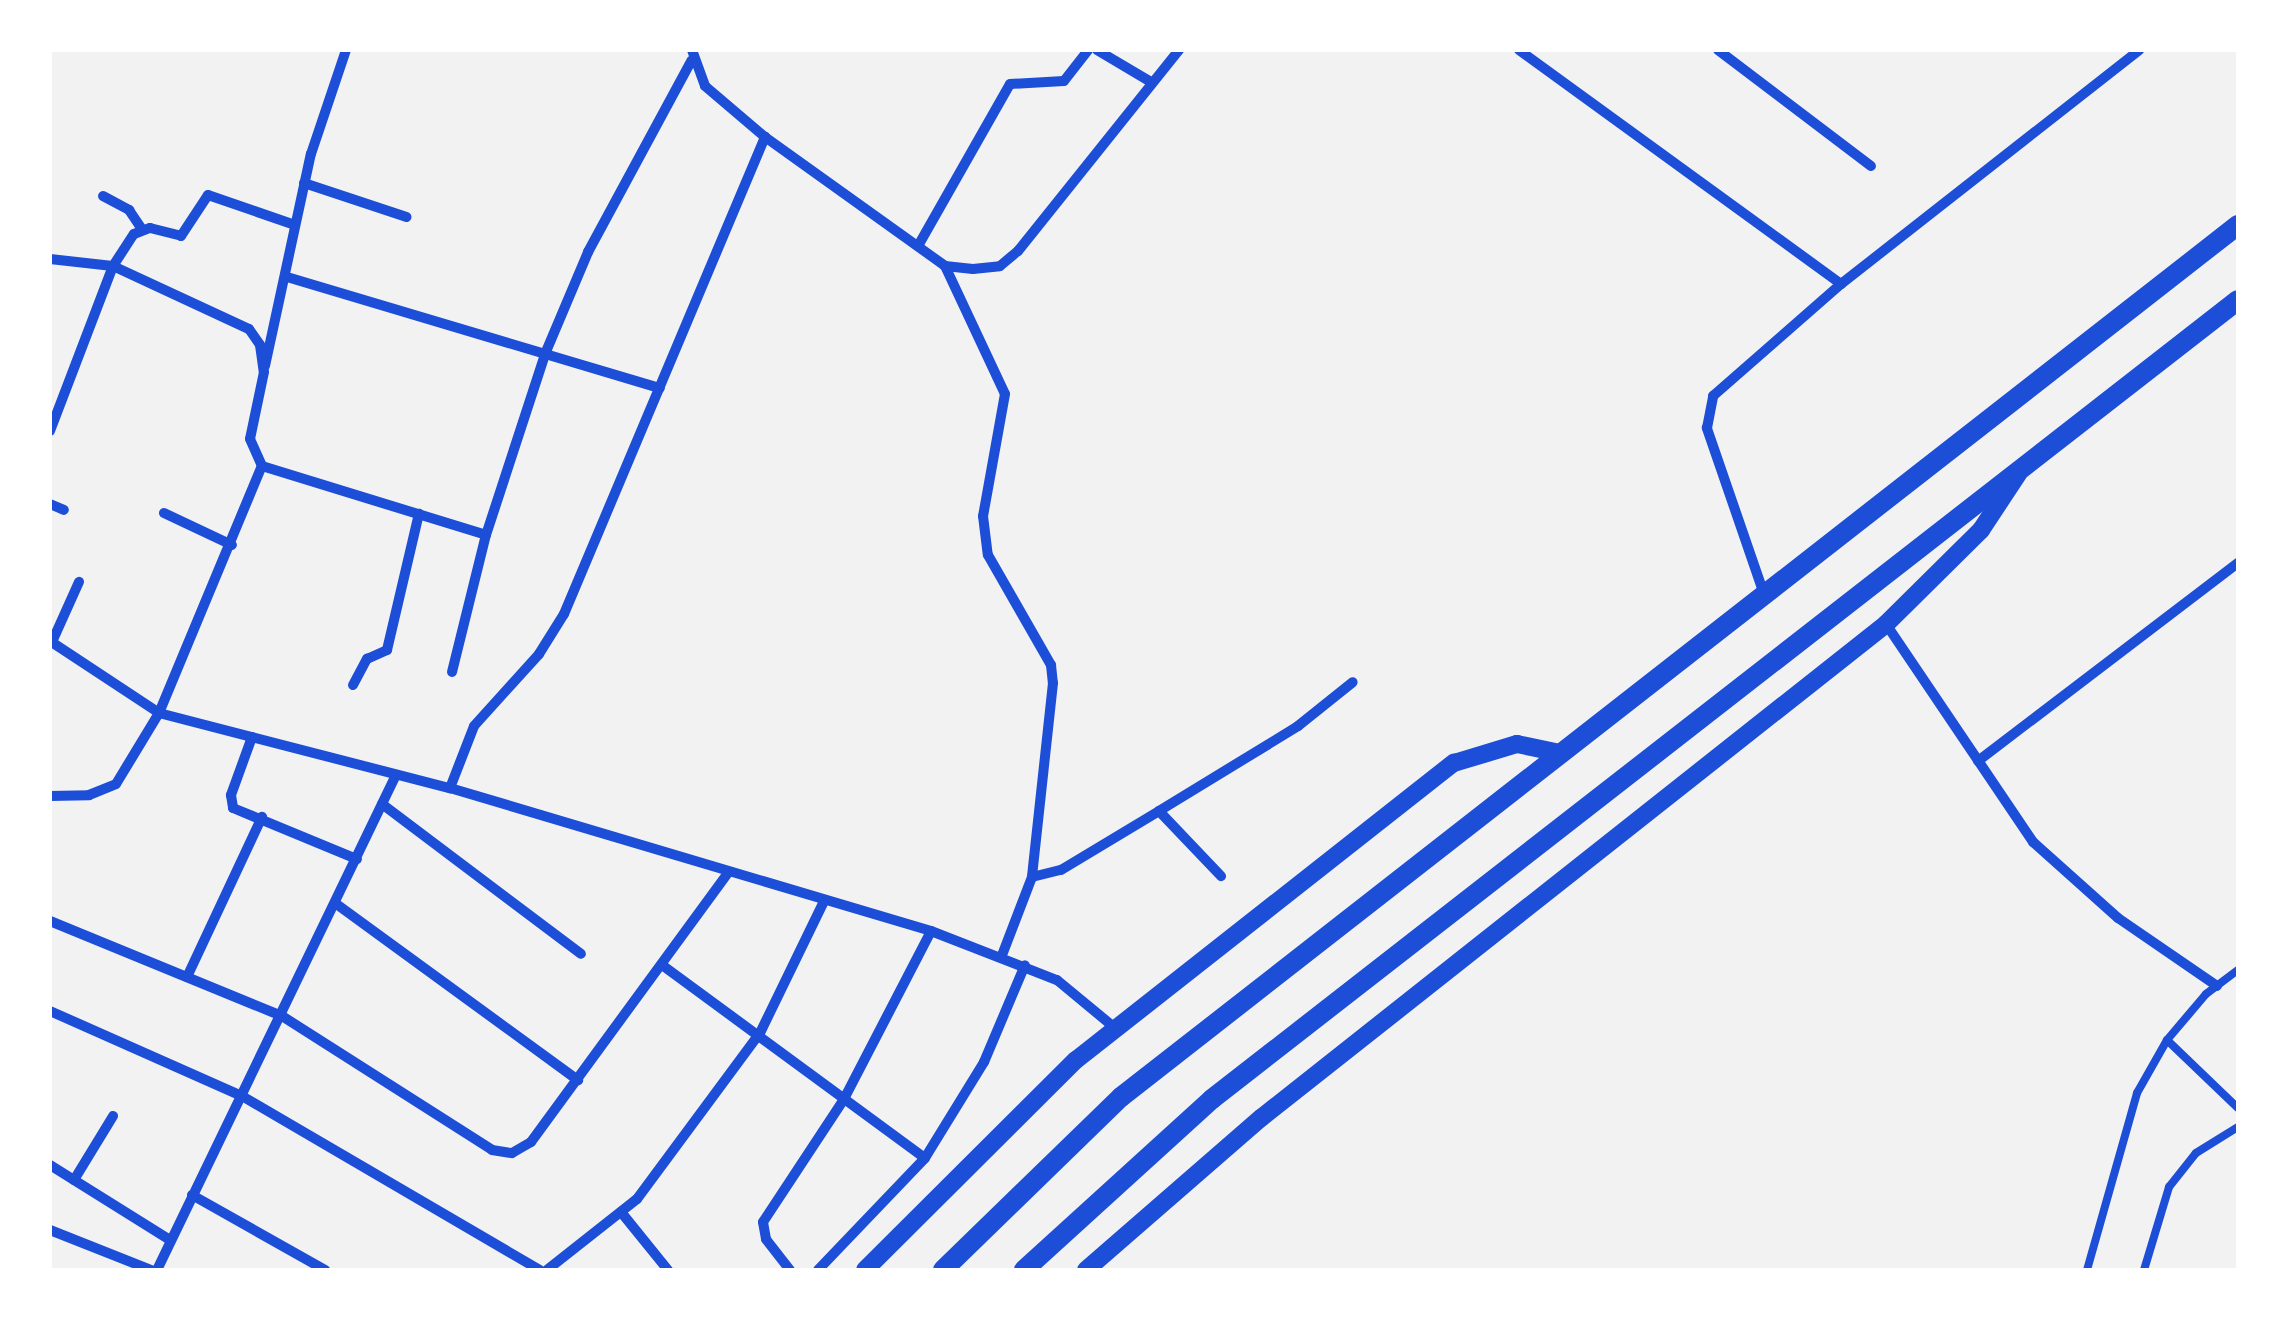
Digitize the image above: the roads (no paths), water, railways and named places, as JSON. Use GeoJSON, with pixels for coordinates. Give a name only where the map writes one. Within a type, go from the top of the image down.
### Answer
{"type":"FeatureCollection","features":[{"type":"Feature","properties":{"kind":"main road"},"geometry":{"type":"LineString","coordinates":[[942,1270],[1121,1097],[2238,226]]}},
{"type":"Feature","properties":{"kind":"main road"},"geometry":{"type":"LineString","coordinates":[[1024,1270],[1108,1188],[1227,1087],[2238,300]]}},
{"type":"Feature","properties":{"kind":"street"},"geometry":{"type":"LineString","coordinates":[[50,796],[89,795],[116,784],[159,713],[232,545],[262,466],[250,439],[304,183],[346,50]]}},
{"type":"Feature","properties":{"kind":"street"},"geometry":{"type":"LineString","coordinates":[[918,246],[1010,84],[1064,81],[1088,50]]}},
{"type":"Feature","properties":{"kind":"street"},"geometry":{"type":"LineString","coordinates":[[1097,50],[1151,82]]}},
{"type":"Feature","properties":{"kind":"street"},"geometry":{"type":"LineString","coordinates":[[945,266],[1000,266],[1018,252],[1179,50]]}},
{"type":"Feature","properties":{"kind":"street"},"geometry":{"type":"LineString","coordinates":[[1520,50],[1841,284]]}},
{"type":"Feature","properties":{"kind":"street"},"geometry":{"type":"LineString","coordinates":[[1718,50],[1871,166]]}},
{"type":"Feature","properties":{"kind":"street"},"geometry":{"type":"LineString","coordinates":[[1764,595],[1707,428],[1712,396],[1841,284],[2139,50]]}},
{"type":"Feature","properties":{"kind":"street"},"geometry":{"type":"LineString","coordinates":[[692,55],[706,86],[765,137],[945,266],[1005,394],[983,516],[988,555],[1051,665],[1032,877],[1002,955]]}},
{"type":"Feature","properties":{"kind":"street"},"geometry":{"type":"LineString","coordinates":[[452,672],[486,535],[545,354],[588,252],[692,55]]}},
{"type":"Feature","properties":{"kind":"street"},"geometry":{"type":"LineString","coordinates":[[450,788],[474,726],[540,654],[564,614],[765,137]]}},
{"type":"Feature","properties":{"kind":"street"},"geometry":{"type":"LineString","coordinates":[[304,183],[407,217]]}},
{"type":"Feature","properties":{"kind":"street"},"geometry":{"type":"LineString","coordinates":[[104,196],[129,210],[141,228],[181,236],[199,200],[218,194],[295,226]]}},
{"type":"Feature","properties":{"kind":"street"},"geometry":{"type":"LineString","coordinates":[[50,430],[112,266],[141,228]]}},
{"type":"Feature","properties":{"kind":"street"},"geometry":{"type":"LineString","coordinates":[[50,260],[112,266],[249,330],[260,346],[264,372]]}},
{"type":"Feature","properties":{"kind":"street"},"geometry":{"type":"LineString","coordinates":[[287,277],[660,388]]}},
{"type":"Feature","properties":{"kind":"street"},"geometry":{"type":"LineString","coordinates":[[262,466],[486,535]]}},
{"type":"Feature","properties":{"kind":"street"},"geometry":{"type":"LineString","coordinates":[[1086,1270],[1261,1118],[1886,624],[1982,530],[2021,468]]}},
{"type":"Feature","properties":{"kind":"street"},"geometry":{"type":"LineString","coordinates":[[50,504],[64,510]]}},
{"type":"Feature","properties":{"kind":"street"},"geometry":{"type":"LineString","coordinates":[[164,513],[232,545]]}},
{"type":"Feature","properties":{"kind":"street"},"geometry":{"type":"LineString","coordinates":[[353,685],[367,660],[386,650],[419,514]]}},
{"type":"Feature","properties":{"kind":"street"},"geometry":{"type":"LineString","coordinates":[[1978,761],[2238,563]]}},
{"type":"Feature","properties":{"kind":"street"},"geometry":{"type":"LineString","coordinates":[[80,582],[51,641],[159,713],[450,788],[823,903],[930,931],[1002,955],[1057,980],[1115,1028]]}},
{"type":"Feature","properties":{"kind":"street"},"geometry":{"type":"LineString","coordinates":[[1886,624],[2033,842],[2076,884],[2217,986]]}},
{"type":"Feature","properties":{"kind":"street"},"geometry":{"type":"LineString","coordinates":[[1032,877],[1061,870],[1159,811],[1298,726],[1353,682]]}},
{"type":"Feature","properties":{"kind":"street"},"geometry":{"type":"LineString","coordinates":[[252,737],[230,802],[356,859]]}},
{"type":"Feature","properties":{"kind":"street"},"geometry":{"type":"LineString","coordinates":[[865,1270],[979,1150],[1115,1028],[1454,762],[1516,744],[1560,753]]}},
{"type":"Feature","properties":{"kind":"street"},"geometry":{"type":"LineString","coordinates":[[50,1230],[154,1270],[282,1016],[396,774]]}},
{"type":"Feature","properties":{"kind":"street"},"geometry":{"type":"LineString","coordinates":[[382,804],[581,954]]}},
{"type":"Feature","properties":{"kind":"street"},"geometry":{"type":"LineString","coordinates":[[1159,811],[1220,876]]}},
{"type":"Feature","properties":{"kind":"street"},"geometry":{"type":"LineString","coordinates":[[187,977],[262,817]]}},
{"type":"Feature","properties":{"kind":"street"},"geometry":{"type":"LineString","coordinates":[[50,921],[282,1016],[492,1150],[522,1150],[578,1080],[726,874]]}},
{"type":"Feature","properties":{"kind":"street"},"geometry":{"type":"LineString","coordinates":[[50,1011],[242,1096],[544,1270],[637,1199],[760,1033],[823,903]]}},
{"type":"Feature","properties":{"kind":"street"},"geometry":{"type":"LineString","coordinates":[[335,904],[578,1080]]}},
{"type":"Feature","properties":{"kind":"street"},"geometry":{"type":"LineString","coordinates":[[790,1270],[766,1240],[763,1222],[844,1099],[930,931]]}},
{"type":"Feature","properties":{"kind":"street"},"geometry":{"type":"LineString","coordinates":[[662,965],[760,1033],[925,1158]]}},
{"type":"Feature","properties":{"kind":"street"},"geometry":{"type":"LineString","coordinates":[[818,1270],[925,1158],[984,1062],[1025,965]]}},
{"type":"Feature","properties":{"kind":"street"},"geometry":{"type":"LineString","coordinates":[[74,1180],[113,1116]]}},
{"type":"Feature","properties":{"kind":"street"},"geometry":{"type":"LineString","coordinates":[[50,1165],[170,1240]]}},
{"type":"Feature","properties":{"kind":"street"},"geometry":{"type":"LineString","coordinates":[[192,1195],[325,1270]]}},
{"type":"Feature","properties":{"kind":"street"},"geometry":{"type":"LineString","coordinates":[[620,1212],[668,1270]]}},
{"type":"Feature","properties":{"kind":"lane"},"geometry":{"type":"LineString","coordinates":[[2087,1270],[2137,1093],[2166,1040],[2217,986],[2238,970]]}},
{"type":"Feature","properties":{"kind":"lane"},"geometry":{"type":"LineString","coordinates":[[2166,1040],[2238,1108]]}},
{"type":"Feature","properties":{"kind":"lane"},"geometry":{"type":"LineString","coordinates":[[2144,1270],[2169,1187],[2196,1153],[2238,1128]]}}]}
